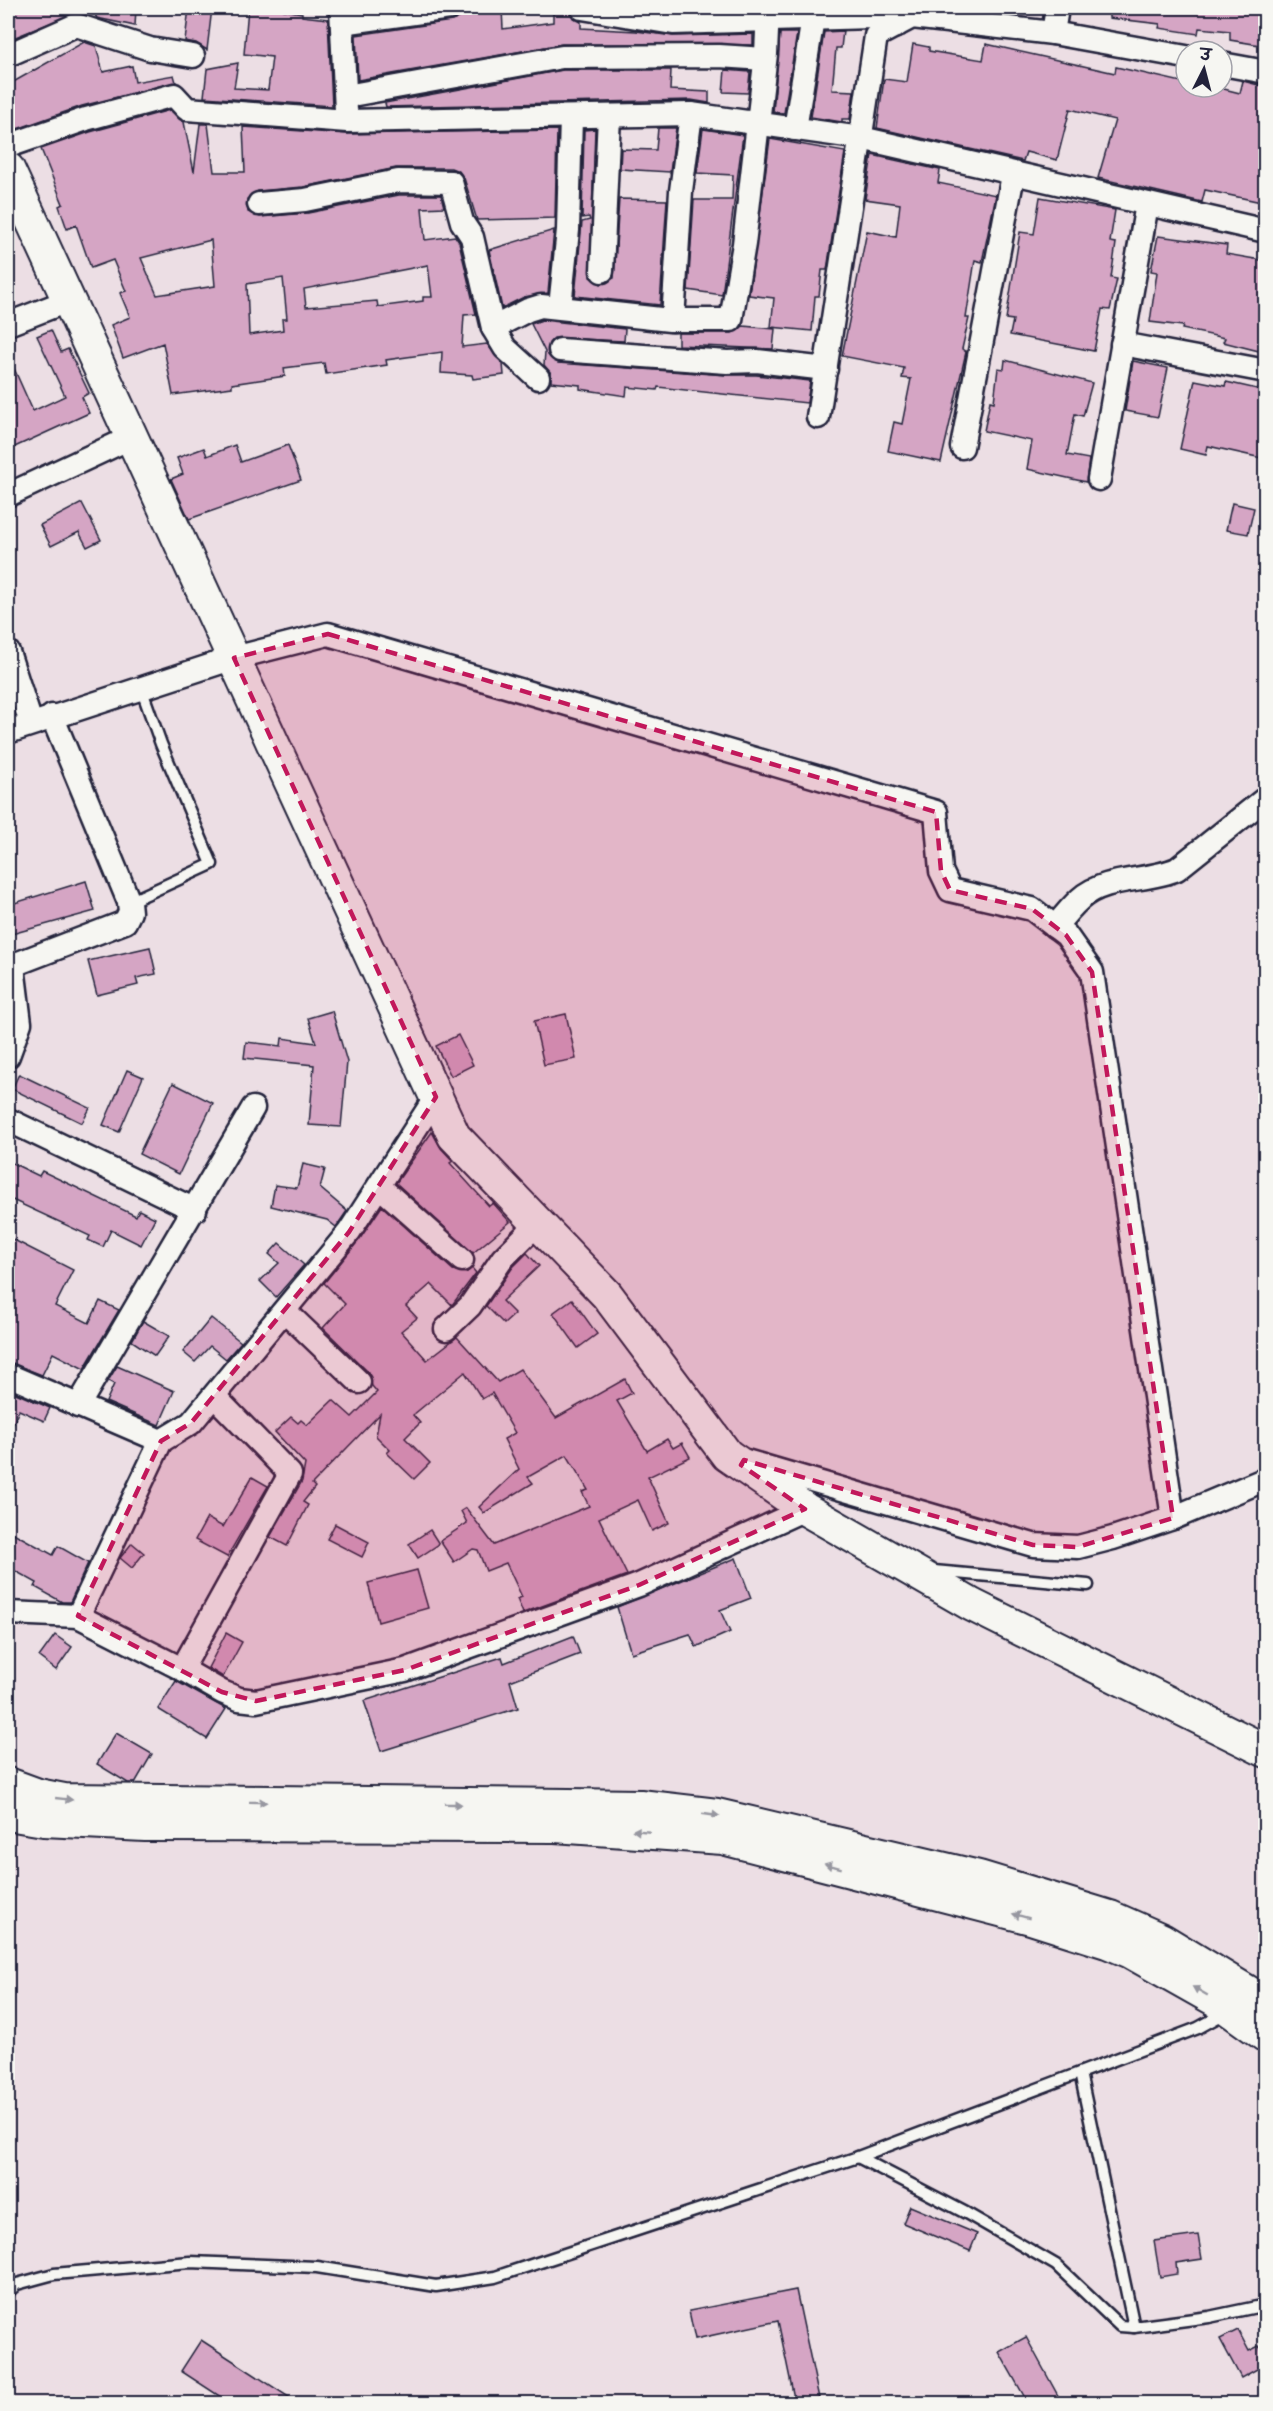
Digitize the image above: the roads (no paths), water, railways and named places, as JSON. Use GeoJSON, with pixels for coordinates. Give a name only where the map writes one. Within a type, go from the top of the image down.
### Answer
{"type":"FeatureCollection","features":[{"type":"Feature","properties":{"kind":"main road"},"geometry":{"type":"LineString","coordinates":[[8,169],[130,438],[454,1136],[607,1295],[727,1455],[806,1509],[972,1605],[1266,1750]]}},
{"type":"Feature","properties":{"kind":"main road"},"geometry":{"type":"LineString","coordinates":[[8,1784],[38,1795],[64,1800],[640,1806],[717,1815],[979,1877],[1110,1917],[1162,1941],[1266,2003]]}},
{"type":"Feature","properties":{"kind":"main road"},"geometry":{"type":"LineString","coordinates":[[8,1814],[44,1820],[145,1825],[555,1826],[723,1838],[1031,1918],[1107,1942],[1131,1952],[1230,2010],[1266,2036]]}},
{"type":"Feature","properties":{"kind":"street"},"geometry":{"type":"LineString","coordinates":[[347,121],[341,15],[450,8]]}},
{"type":"Feature","properties":{"kind":"street"},"geometry":{"type":"LineString","coordinates":[[582,8],[629,12],[673,23],[768,14],[813,18],[876,17],[896,26]]}},
{"type":"Feature","properties":{"kind":"street"},"geometry":{"type":"LineString","coordinates":[[1053,33],[1057,8]]}},
{"type":"Feature","properties":{"kind":"street"},"geometry":{"type":"LineString","coordinates":[[493,328],[534,307],[560,307],[673,320],[731,320],[744,244],[768,14]]}},
{"type":"Feature","properties":{"kind":"street"},"geometry":{"type":"LineString","coordinates":[[818,417],[876,36],[912,17],[1053,33],[1174,55]]}},
{"type":"Feature","properties":{"kind":"street"},"geometry":{"type":"LineString","coordinates":[[795,129],[813,18]]}},
{"type":"Feature","properties":{"kind":"street"},"geometry":{"type":"LineString","coordinates":[[8,55],[76,25],[150,49],[193,56]]}},
{"type":"Feature","properties":{"kind":"street"},"geometry":{"type":"LineString","coordinates":[[346,96],[562,57],[719,56],[765,59]]}},
{"type":"Feature","properties":{"kind":"street"},"geometry":{"type":"LineString","coordinates":[[1234,66],[1266,72]]}},
{"type":"Feature","properties":{"kind":"street"},"geometry":{"type":"LineString","coordinates":[[8,147],[86,119],[174,95],[187,109],[347,121],[691,114],[861,138],[1013,175],[1266,231]]}},
{"type":"Feature","properties":{"kind":"street"},"geometry":{"type":"LineString","coordinates":[[673,320],[681,191],[691,114]]}},
{"type":"Feature","properties":{"kind":"street"},"geometry":{"type":"LineString","coordinates":[[602,271],[609,116]]}},
{"type":"Feature","properties":{"kind":"street"},"geometry":{"type":"LineString","coordinates":[[560,307],[568,230],[571,117]]}},
{"type":"Feature","properties":{"kind":"street"},"geometry":{"type":"LineString","coordinates":[[962,447],[1013,175]]}},
{"type":"Feature","properties":{"kind":"street"},"geometry":{"type":"LineString","coordinates":[[259,204],[304,200],[398,181],[451,182],[462,222],[472,237],[493,328],[505,348],[538,378]]}},
{"type":"Feature","properties":{"kind":"street"},"geometry":{"type":"LineString","coordinates":[[1099,479],[1147,204]]}},
{"type":"Feature","properties":{"kind":"street"},"geometry":{"type":"LineString","coordinates":[[8,324],[67,301]]}},
{"type":"Feature","properties":{"kind":"street"},"geometry":{"type":"LineString","coordinates":[[1122,344],[1264,365]]}},
{"type":"Feature","properties":{"kind":"street"},"geometry":{"type":"LineString","coordinates":[[560,350],[727,362],[757,361],[826,369]]}},
{"type":"Feature","properties":{"kind":"street"},"geometry":{"type":"LineString","coordinates":[[8,495],[130,438]]}},
{"type":"Feature","properties":{"kind":"street"},"geometry":{"type":"LineString","coordinates":[[8,732],[234,658],[328,634],[936,812],[941,865],[950,890],[1032,909],[1066,935],[1092,972],[1173,1518]]}},
{"type":"Feature","properties":{"kind":"street"},"geometry":{"type":"LineString","coordinates":[[8,652],[129,902],[130,912],[125,922],[10,966],[20,1023],[8,1056]]}},
{"type":"Feature","properties":{"kind":"street"},"geometry":{"type":"LineString","coordinates":[[1055,927],[1081,897],[1101,886],[1164,874],[1177,869],[1266,798]]}},
{"type":"Feature","properties":{"kind":"street"},"geometry":{"type":"LineString","coordinates":[[78,1616],[161,1441],[191,1423],[215,1397],[349,1232],[436,1097]]}},
{"type":"Feature","properties":{"kind":"street"},"geometry":{"type":"LineString","coordinates":[[78,1406],[253,1108]]}},
{"type":"Feature","properties":{"kind":"street"},"geometry":{"type":"LineString","coordinates":[[8,1120],[195,1210]]}},
{"type":"Feature","properties":{"kind":"street"},"geometry":{"type":"LineString","coordinates":[[379,1186],[462,1260]]}},
{"type":"Feature","properties":{"kind":"street"},"geometry":{"type":"LineString","coordinates":[[446,1329],[470,1306],[502,1258],[538,1223]]}},
{"type":"Feature","properties":{"kind":"street"},"geometry":{"type":"LineString","coordinates":[[285,1311],[358,1382]]}},
{"type":"Feature","properties":{"kind":"street"},"geometry":{"type":"LineString","coordinates":[[8,1375],[161,1441]]}},
{"type":"Feature","properties":{"kind":"street"},"geometry":{"type":"LineString","coordinates":[[182,1668],[290,1474],[215,1397]]}},
{"type":"Feature","properties":{"kind":"street"},"geometry":{"type":"LineString","coordinates":[[727,1455],[1033,1545],[1078,1547],[1173,1518],[1266,1479]]}},
{"type":"Feature","properties":{"kind":"street"},"geometry":{"type":"LineString","coordinates":[[8,1613],[78,1616],[182,1668],[222,1692],[239,1699],[256,1701],[405,1670],[639,1585],[806,1509]]}},
{"type":"Feature","properties":{"kind":"lane"},"geometry":{"type":"LineString","coordinates":[[129,902],[212,864],[161,744],[141,687]]}},
{"type":"Feature","properties":{"kind":"lane"},"geometry":{"type":"LineString","coordinates":[[910,1569],[1088,1585]]}},
{"type":"Feature","properties":{"kind":"lane"},"geometry":{"type":"LineString","coordinates":[[8,2292],[12,2283],[54,2274],[190,2262],[317,2267],[436,2286],[495,2277],[858,2157],[1198,2028],[1230,2010]]}},
{"type":"Feature","properties":{"kind":"lane"},"geometry":{"type":"LineString","coordinates":[[1080,2073],[1134,2327]]}},
{"type":"Feature","properties":{"kind":"lane"},"geometry":{"type":"LineString","coordinates":[[858,2157],[966,2213],[1056,2265],[1120,2326],[1134,2327],[1209,2317],[1266,2305]]}}]}
